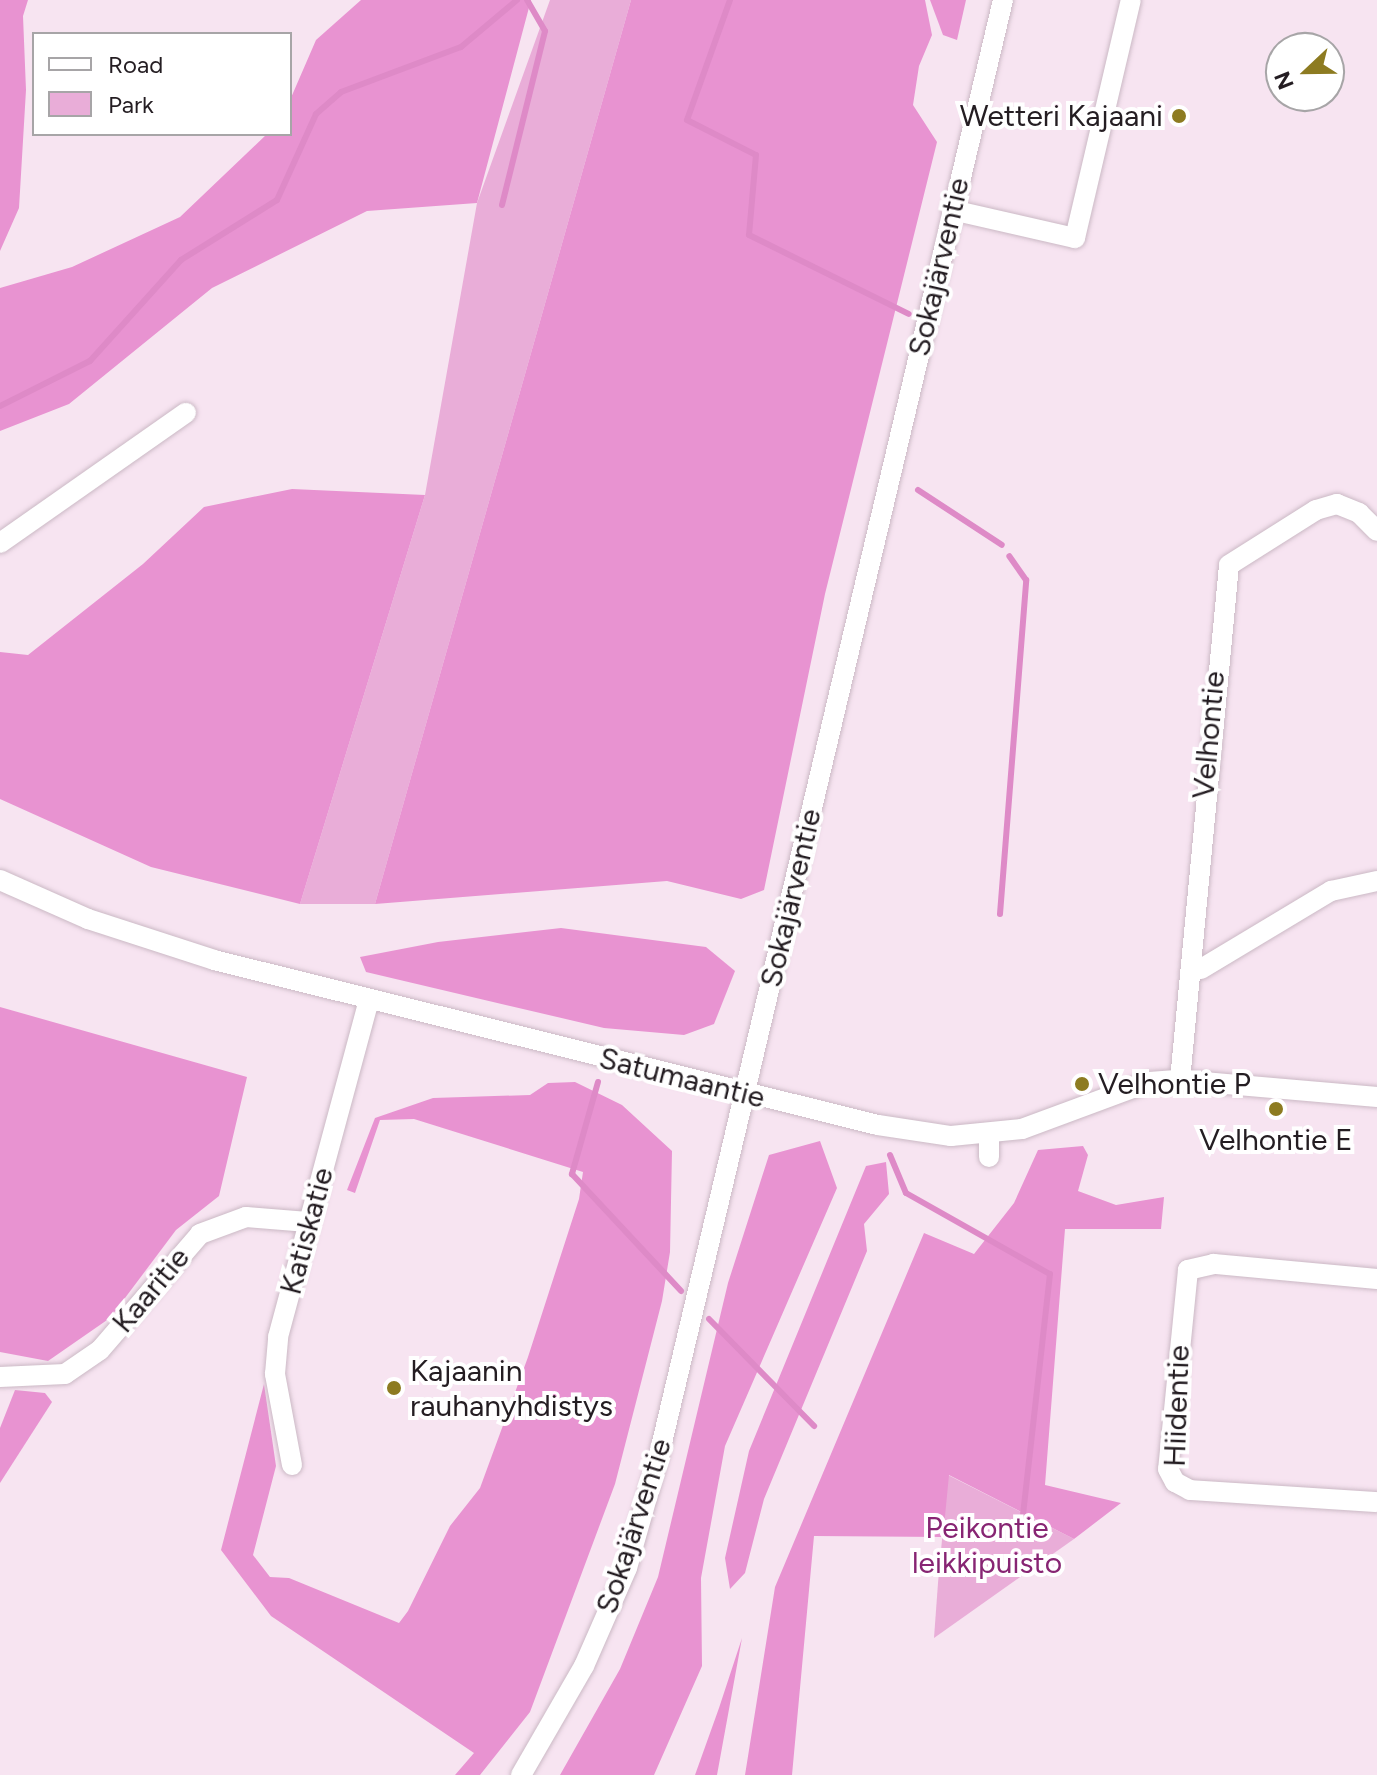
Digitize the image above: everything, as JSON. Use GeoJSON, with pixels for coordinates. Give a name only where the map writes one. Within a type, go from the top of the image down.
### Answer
{"type":"FeatureCollection","features":[{"type":"Feature","properties":{"kind":"street","name":"Sokajärventie"},"geometry":{"type":"LineString","coordinates":[[521,1775],[584,1666],[627,1568],[745,1095],[1003,0]]}},
{"type":"Feature","properties":{"kind":"street"},"geometry":{"type":"LineString","coordinates":[[952,210],[1075,238],[1131,0]]}},
{"type":"Feature","properties":{"kind":"street"},"geometry":{"type":"LineString","coordinates":[[0,543],[186,413]]}},
{"type":"Feature","properties":{"kind":"street","name":"Velhontie"},"geometry":{"type":"LineString","coordinates":[[1180,1080],[1229,565],[1316,510],[1337,504],[1359,513],[1377,531]]}},
{"type":"Feature","properties":{"kind":"street","name":"Satumaantie"},"geometry":{"type":"LineString","coordinates":[[0,880],[88,919],[214,960],[745,1095],[878,1125],[951,1136],[989,1134],[1067,1115],[1149,1082],[1180,1080],[1377,1097]]}},
{"type":"Feature","properties":{"kind":"street"},"geometry":{"type":"LineString","coordinates":[[1201,969],[1331,891],[1377,881]]}},
{"type":"Feature","properties":{"kind":"street","name":"Katiskatie"},"geometry":{"type":"LineString","coordinates":[[292,1465],[275,1374],[278,1337],[369,1000]]}},
{"type":"Feature","properties":{"kind":"street"},"geometry":{"type":"LineString","coordinates":[[989,1134],[989,1157]]}},
{"type":"Feature","properties":{"kind":"street","name":"Kaaritie"},"geometry":{"type":"LineString","coordinates":[[0,1377],[65,1374],[100,1350],[200,1234],[246,1217],[308,1222]]}},
{"type":"Feature","properties":{"kind":"street","name":"Hiidentie"},"geometry":{"type":"LineString","coordinates":[[1377,1279],[1214,1264],[1188,1270],[1168,1469],[1175,1482],[1190,1490],[1377,1502]]}},
{"type":"Feature","properties":{"kind":"green space"},"geometry":{"type":"Polygon","coordinates":[[[550,0],[631,0],[375,904],[300,904],[425,495],[477,203],[550,0]]]}},
{"type":"Feature","properties":{"kind":"green space","name":"Peikontie leikkipuisto"},"geometry":{"type":"Polygon","coordinates":[[[948,1475],[1074,1539],[934,1638],[938,1583],[948,1475]]]}},
{"type":"Feature","properties":{"kind":"shaded area"},"geometry":{"type":"Polygon","coordinates":[[[0,0],[28,0],[23,16],[26,90],[19,208],[0,251],[0,0]]]}},
{"type":"Feature","properties":{"kind":"shaded area"},"geometry":{"type":"Polygon","coordinates":[[[361,0],[531,0],[477,203],[367,211],[212,288],[69,404],[0,431],[0,288],[72,267],[180,217],[265,136],[292,136],[292,95],[316,40],[361,0]]]}},
{"type":"Feature","properties":{"kind":"shaded area"},"geometry":{"type":"Polygon","coordinates":[[[631,0],[925,0],[932,35],[919,66],[913,105],[937,142],[825,594],[764,890],[741,899],[667,881],[375,904],[631,0]]]}},
{"type":"Feature","properties":{"kind":"shaded area"},"geometry":{"type":"Polygon","coordinates":[[[930,0],[966,0],[957,40],[943,35],[930,0]]]}},
{"type":"Feature","properties":{"kind":"shaded area"},"geometry":{"type":"Polygon","coordinates":[[[292,489],[425,495],[300,904],[151,867],[0,799],[0,652],[28,655],[143,564],[204,507],[292,489]]]}},
{"type":"Feature","properties":{"kind":"shaded area"},"geometry":{"type":"Polygon","coordinates":[[[561,928],[706,947],[735,971],[714,1024],[684,1035],[604,1028],[366,972],[360,957],[438,942],[561,928]]]}},
{"type":"Feature","properties":{"kind":"shaded area"},"geometry":{"type":"Polygon","coordinates":[[[0,1007],[247,1077],[219,1196],[176,1230],[110,1318],[48,1361],[0,1352],[0,1007]]]}},
{"type":"Feature","properties":{"kind":"shaded area"},"geometry":{"type":"Polygon","coordinates":[[[575,1082],[622,1105],[672,1151],[670,1252],[662,1301],[615,1484],[530,1712],[480,1775],[455,1775],[474,1753],[271,1616],[221,1550],[264,1384],[276,1466],[253,1555],[270,1577],[289,1578],[399,1623],[450,1526],[480,1488],[528,1357],[579,1199],[583,1172],[414,1119],[380,1120],[355,1193],[347,1190],[375,1118],[433,1098],[530,1095],[548,1083],[575,1082]]]}},
{"type":"Feature","properties":{"kind":"shaded area"},"geometry":{"type":"Polygon","coordinates":[[[820,1141],[837,1188],[725,1446],[701,1578],[702,1666],[654,1775],[560,1775],[620,1669],[658,1577],[728,1283],[769,1155],[820,1141]]]}},
{"type":"Feature","properties":{"kind":"shaded area"},"geometry":{"type":"Polygon","coordinates":[[[1083,1146],[1088,1155],[1078,1191],[1116,1205],[1164,1197],[1161,1229],[1065,1229],[1045,1485],[1121,1503],[1074,1539],[949,1475],[943,1537],[814,1536],[792,1775],[745,1775],[775,1587],[924,1233],[974,1254],[1014,1203],[1038,1150],[1083,1146]]]}},
{"type":"Feature","properties":{"kind":"shaded area"},"geometry":{"type":"Polygon","coordinates":[[[886,1162],[889,1194],[864,1224],[867,1251],[764,1499],[745,1573],[730,1589],[725,1558],[749,1451],[866,1166],[886,1162]]]}},
{"type":"Feature","properties":{"kind":"shaded area"},"geometry":{"type":"Polygon","coordinates":[[[15,1390],[45,1393],[52,1402],[0,1483],[0,1428],[15,1390]]]}},
{"type":"Feature","properties":{"kind":"shaded area"},"geometry":{"type":"Polygon","coordinates":[[[742,1638],[717,1775],[695,1775],[719,1708],[742,1638]]]}},
{"type":"Feature","properties":{"kind":"waterway"},"geometry":{"type":"LineString","coordinates":[[0,406],[90,361],[181,260],[277,200],[316,114],[341,92],[461,47],[517,0]]}},
{"type":"Feature","properties":{"kind":"waterway"},"geometry":{"type":"LineString","coordinates":[[502,205],[545,31],[527,0]]}},
{"type":"Feature","properties":{"kind":"waterway"},"geometry":{"type":"LineString","coordinates":[[730,0],[687,120],[756,155],[749,235],[909,314]]}},
{"type":"Feature","properties":{"kind":"waterway"},"geometry":{"type":"LineString","coordinates":[[918,490],[1002,545]]}},
{"type":"Feature","properties":{"kind":"waterway"},"geometry":{"type":"LineString","coordinates":[[1000,914],[1026,580],[1009,556]]}},
{"type":"Feature","properties":{"kind":"waterway"},"geometry":{"type":"LineString","coordinates":[[598,1082],[572,1174],[681,1291]]}},
{"type":"Feature","properties":{"kind":"waterway"},"geometry":{"type":"LineString","coordinates":[[890,1155],[906,1193],[1050,1274],[1023,1513]]}},
{"type":"Feature","properties":{"kind":"waterway"},"geometry":{"type":"LineString","coordinates":[[709,1319],[814,1426]]}},
{"type":"Feature","properties":{"kind":"place","name":"Wetteri Kajaani"},"geometry":{"type":"Point","coordinates":[1179,116]}},
{"type":"Feature","properties":{"kind":"place","name":"Velhontie P"},"geometry":{"type":"Point","coordinates":[1082,1084]}},
{"type":"Feature","properties":{"kind":"place","name":"Velhontie E"},"geometry":{"type":"Point","coordinates":[1276,1109]}},
{"type":"Feature","properties":{"kind":"place","name":"Kajaanin rauhanyhdistys"},"geometry":{"type":"Point","coordinates":[394,1388]}}]}
